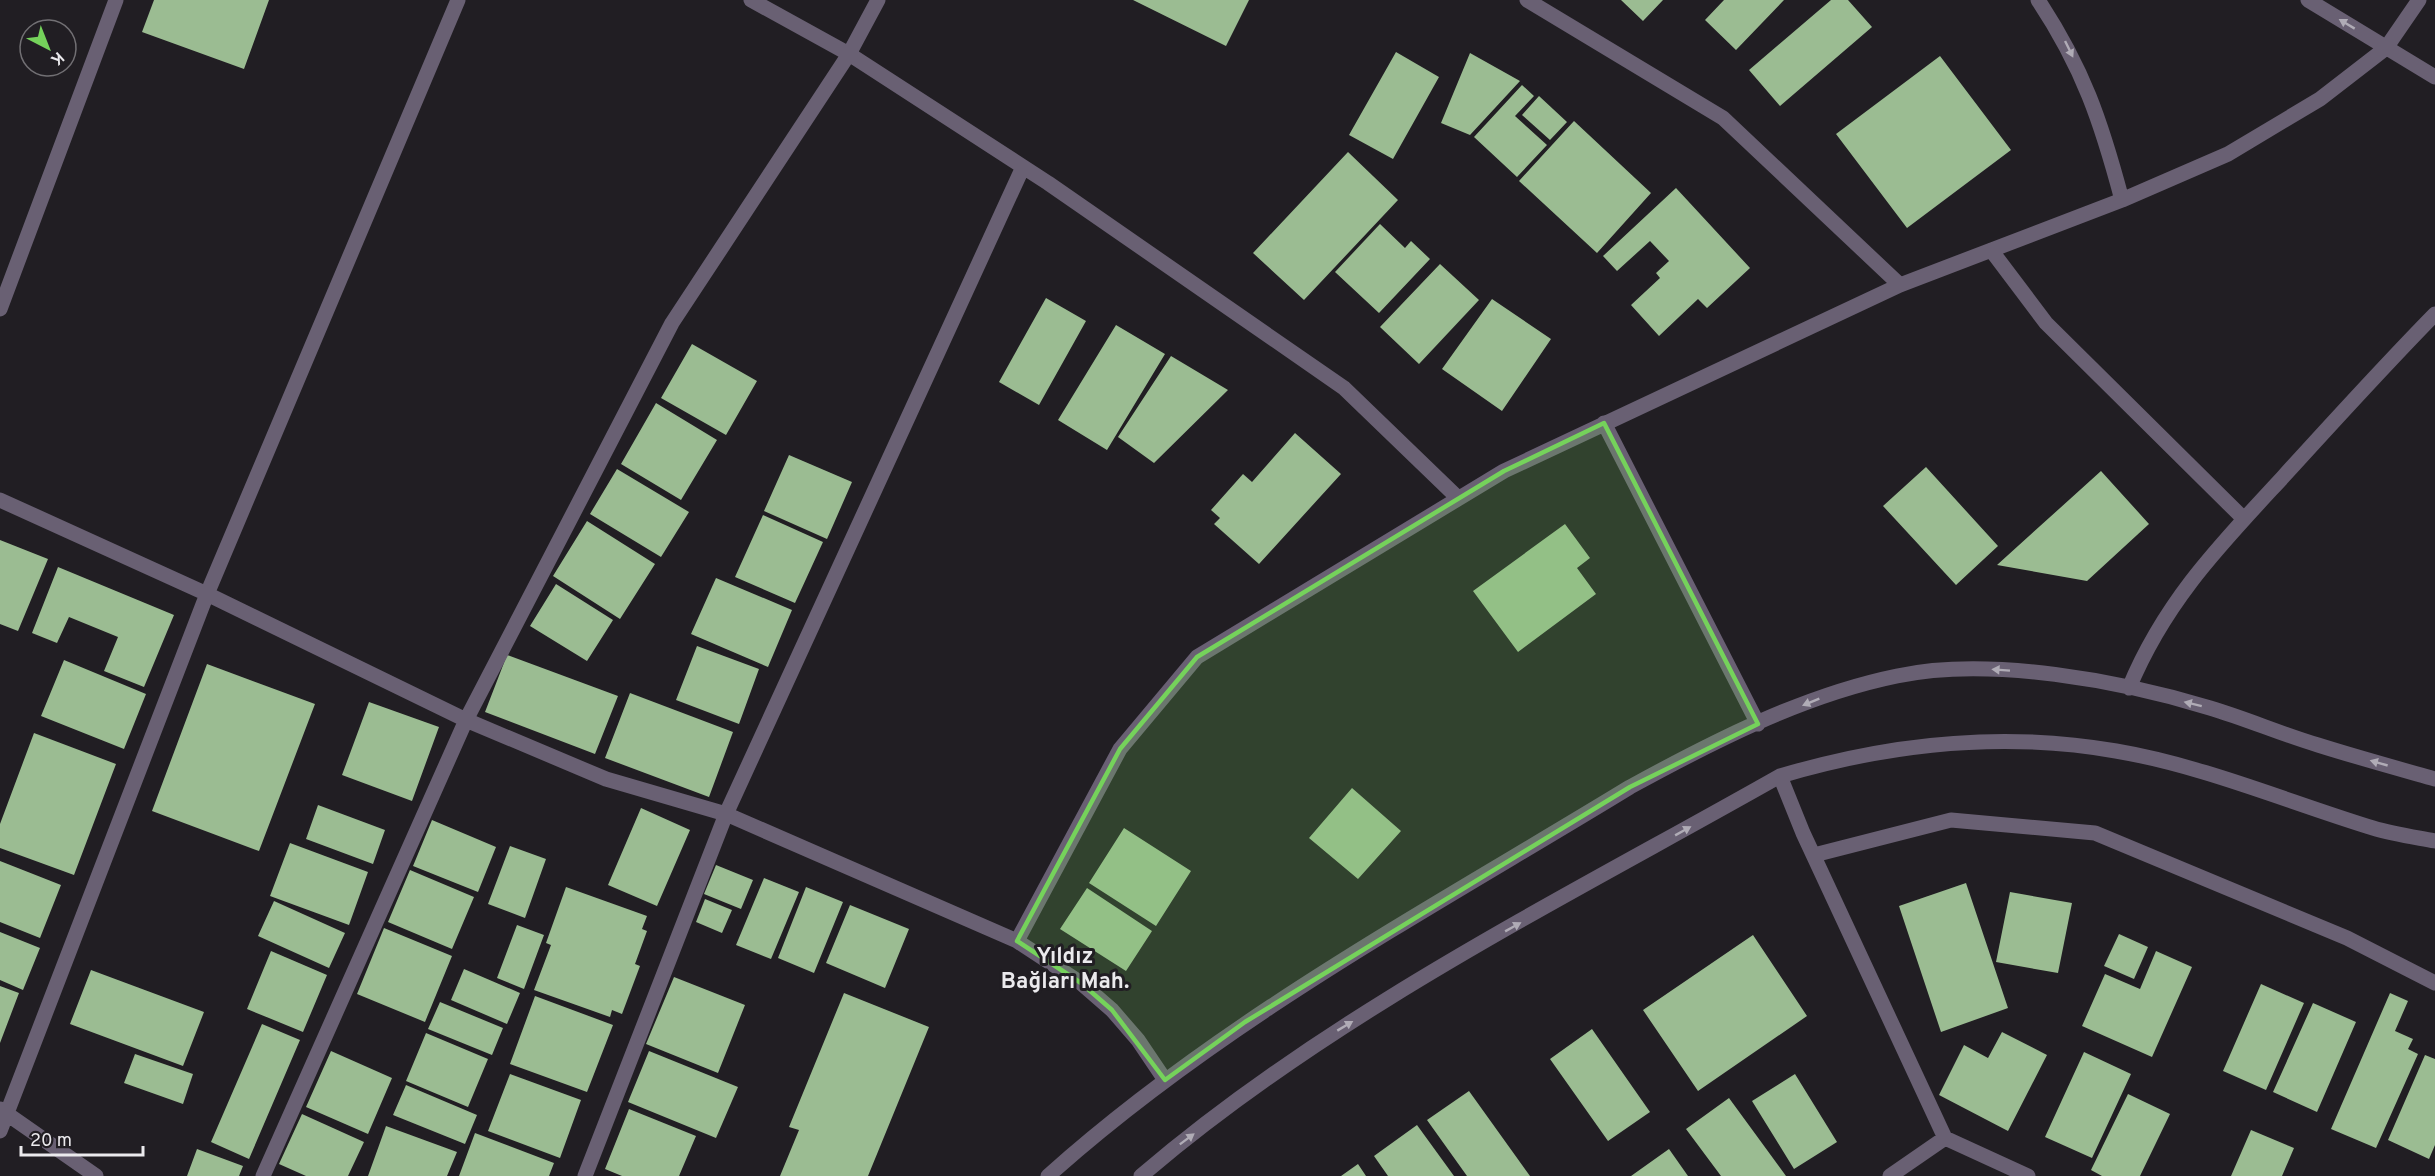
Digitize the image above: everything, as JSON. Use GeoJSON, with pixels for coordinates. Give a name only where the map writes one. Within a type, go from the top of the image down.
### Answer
{"type":"FeatureCollection","features":[{"type":"Feature","properties":{"kind":"street"},"geometry":{"type":"LineString","coordinates":[[0,309],[116,0]]}},
{"type":"Feature","properties":{"kind":"street"},"geometry":{"type":"LineString","coordinates":[[0,1131],[4,1112],[207,594],[458,0]]}},
{"type":"Feature","properties":{"kind":"street"},"geometry":{"type":"LineString","coordinates":[[751,0],[849,54],[1023,167],[1344,388],[1458,498]]}},
{"type":"Feature","properties":{"kind":"street"},"geometry":{"type":"LineString","coordinates":[[263,1176],[466,720],[672,323],[849,54],[878,0]]}},
{"type":"Feature","properties":{"kind":"street"},"geometry":{"type":"LineString","coordinates":[[1527,0],[1724,118],[1900,285]]}},
{"type":"Feature","properties":{"kind":"street"},"geometry":{"type":"LineString","coordinates":[[2038,0],[2065,41],[2088,89],[2106,140],[2122,200]]}},
{"type":"Feature","properties":{"kind":"street"},"geometry":{"type":"LineString","coordinates":[[2308,0],[2435,77]]}},
{"type":"Feature","properties":{"kind":"street"},"geometry":{"type":"LineString","coordinates":[[1017,941],[1120,749],[1197,657],[1504,471],[1900,285],[2122,200],[2228,154],[2320,99],[2386,48],[2419,0]]}},
{"type":"Feature","properties":{"kind":"street"},"geometry":{"type":"LineString","coordinates":[[585,1176],[726,814],[1023,167]]}},
{"type":"Feature","properties":{"kind":"street"},"geometry":{"type":"LineString","coordinates":[[1991,250],[2046,323],[2244,519]]}},
{"type":"Feature","properties":{"kind":"street"},"geometry":{"type":"LineString","coordinates":[[2129,688],[2154,633],[2180,592],[2380,370],[2435,314]]}},
{"type":"Feature","properties":{"kind":"street"},"geometry":{"type":"LineString","coordinates":[[1604,423],[1758,724]]}},
{"type":"Feature","properties":{"kind":"street"},"geometry":{"type":"LineString","coordinates":[[0,500],[207,594],[466,720],[606,779],[726,814],[1017,941],[1081,983],[1112,1010],[1138,1040],[1165,1080]]}},
{"type":"Feature","properties":{"kind":"street"},"geometry":{"type":"LineString","coordinates":[[1048,1176],[1089,1140],[1165,1080],[1245,1022],[1630,787],[1691,754],[1824,696],[1899,675],[1978,669],[2051,674],[2129,688],[2210,708],[2316,745],[2435,780]]}},
{"type":"Feature","properties":{"kind":"street"},"geometry":{"type":"LineString","coordinates":[[1141,1176],[1246,1094],[1336,1031],[1436,971],[1780,776],[1832,760],[1900,747],[1966,740],[2044,741],[2118,751],[2190,769],[2375,829],[2435,841]]}},
{"type":"Feature","properties":{"kind":"street"},"geometry":{"type":"LineString","coordinates":[[1780,776],[1814,855],[1945,1138],[2028,1176]]}},
{"type":"Feature","properties":{"kind":"street"},"geometry":{"type":"LineString","coordinates":[[1814,855],[1951,820],[2094,833],[2346,938],[2435,982]]}},
{"type":"Feature","properties":{"kind":"street"},"geometry":{"type":"LineString","coordinates":[[4,1112],[96,1176]]}},
{"type":"Feature","properties":{"kind":"street"},"geometry":{"type":"LineString","coordinates":[[1890,1176],[1945,1138]]}},
{"type":"Feature","properties":{"kind":"highlighted area"},"geometry":{"type":"Polygon","coordinates":[[[1604,423],[1758,724],[1630,787],[1245,1022],[1165,1080],[1112,1010],[1081,983],[1017,941],[1120,749],[1197,657],[1504,471],[1604,423]]]}},
{"type":"Feature","properties":{"kind":"building"},"geometry":{"type":"Polygon","coordinates":[[[154,0],[269,0],[244,69],[142,32],[154,0]]]}},
{"type":"Feature","properties":{"kind":"building"},"geometry":{"type":"Polygon","coordinates":[[[1133,0],[1249,0],[1226,46],[1133,0]]]}},
{"type":"Feature","properties":{"kind":"building"},"geometry":{"type":"Polygon","coordinates":[[[1621,0],[1663,0],[1643,21],[1621,0]]]}},
{"type":"Feature","properties":{"kind":"building"},"geometry":{"type":"Polygon","coordinates":[[[1724,0],[1784,0],[1736,50],[1705,20],[1724,0]]]}},
{"type":"Feature","properties":{"kind":"building"},"geometry":{"type":"Polygon","coordinates":[[[1831,0],[1848,0],[1872,27],[1780,106],[1749,70],[1831,0]]]}},
{"type":"Feature","properties":{"kind":"building"},"geometry":{"type":"Polygon","coordinates":[[[1396,52],[1439,77],[1393,159],[1349,135],[1396,52]]]}},
{"type":"Feature","properties":{"kind":"building"},"geometry":{"type":"Polygon","coordinates":[[[1470,53],[1520,81],[1470,135],[1441,123],[1470,53]]]}},
{"type":"Feature","properties":{"kind":"building"},"geometry":{"type":"Polygon","coordinates":[[[1940,56],[2011,150],[1907,228],[1836,134],[1940,56]]]}},
{"type":"Feature","properties":{"kind":"building"},"geometry":{"type":"Polygon","coordinates":[[[1522,85],[1534,96],[1515,116],[1547,145],[1517,177],[1474,137],[1522,85]]]}},
{"type":"Feature","properties":{"kind":"building"},"geometry":{"type":"Polygon","coordinates":[[[1539,96],[1567,122],[1550,140],[1522,115],[1539,96]]]}},
{"type":"Feature","properties":{"kind":"building"},"geometry":{"type":"Polygon","coordinates":[[[1574,121],[1651,193],[1597,253],[1519,181],[1574,121]]]}},
{"type":"Feature","properties":{"kind":"building"},"geometry":{"type":"Polygon","coordinates":[[[1348,152],[1398,200],[1304,300],[1253,253],[1348,152]]]}},
{"type":"Feature","properties":{"kind":"building"},"geometry":{"type":"Polygon","coordinates":[[[1676,188],[1750,268],[1707,308],[1698,299],[1659,336],[1631,305],[1660,278],[1656,273],[1669,261],[1650,241],[1617,271],[1603,256],[1676,188]]]}},
{"type":"Feature","properties":{"kind":"building"},"geometry":{"type":"Polygon","coordinates":[[[1380,224],[1405,248],[1411,241],[1430,259],[1379,313],[1335,272],[1380,224]]]}},
{"type":"Feature","properties":{"kind":"building"},"geometry":{"type":"Polygon","coordinates":[[[1440,264],[1479,300],[1419,364],[1380,327],[1440,264]]]}},
{"type":"Feature","properties":{"kind":"building"},"geometry":{"type":"Polygon","coordinates":[[[1046,298],[1086,321],[1039,405],[999,382],[1046,298]]]}},
{"type":"Feature","properties":{"kind":"building"},"geometry":{"type":"Polygon","coordinates":[[[1492,299],[1551,339],[1502,411],[1442,369],[1492,299]]]}},
{"type":"Feature","properties":{"kind":"building"},"geometry":{"type":"Polygon","coordinates":[[[1116,325],[1165,354],[1107,450],[1058,420],[1116,325]]]}},
{"type":"Feature","properties":{"kind":"building"},"geometry":{"type":"Polygon","coordinates":[[[692,344],[757,381],[726,435],[661,398],[692,344]]]}},
{"type":"Feature","properties":{"kind":"building"},"geometry":{"type":"Polygon","coordinates":[[[1171,356],[1228,390],[1154,463],[1118,437],[1171,356]]]}},
{"type":"Feature","properties":{"kind":"building"},"geometry":{"type":"Polygon","coordinates":[[[656,403],[717,440],[681,500],[621,464],[656,403]]]}},
{"type":"Feature","properties":{"kind":"building"},"geometry":{"type":"Polygon","coordinates":[[[1295,433],[1341,474],[1259,564],[1214,524],[1220,518],[1211,510],[1243,474],[1252,482],[1295,433]]]}},
{"type":"Feature","properties":{"kind":"building"},"geometry":{"type":"Polygon","coordinates":[[[789,455],[852,482],[827,539],[764,511],[789,455]]]}},
{"type":"Feature","properties":{"kind":"building"},"geometry":{"type":"Polygon","coordinates":[[[1926,467],[1998,546],[1956,585],[1883,506],[1926,467]]]}},
{"type":"Feature","properties":{"kind":"building"},"geometry":{"type":"Polygon","coordinates":[[[617,469],[689,512],[661,557],[590,514],[617,469]]]}},
{"type":"Feature","properties":{"kind":"building"},"geometry":{"type":"Polygon","coordinates":[[[2101,471],[2149,524],[2087,581],[1997,565],[2101,471]]]}},
{"type":"Feature","properties":{"kind":"building"},"geometry":{"type":"Polygon","coordinates":[[[763,515],[823,542],[795,603],[735,577],[763,515]]]}},
{"type":"Feature","properties":{"kind":"building"},"geometry":{"type":"Polygon","coordinates":[[[587,521],[655,564],[620,619],[553,576],[587,521]]]}},
{"type":"Feature","properties":{"kind":"building"},"geometry":{"type":"Polygon","coordinates":[[[1565,524],[1590,558],[1577,568],[1596,594],[1518,652],[1473,591],[1565,524]]]}},
{"type":"Feature","properties":{"kind":"building"},"geometry":{"type":"Polygon","coordinates":[[[0,540],[48,559],[18,631],[0,624],[0,540]]]}},
{"type":"Feature","properties":{"kind":"building"},"geometry":{"type":"Polygon","coordinates":[[[58,567],[174,615],[144,687],[104,671],[118,637],[69,617],[57,643],[32,633],[58,567]]]}},
{"type":"Feature","properties":{"kind":"building"},"geometry":{"type":"Polygon","coordinates":[[[716,578],[792,610],[768,667],[691,634],[716,578]]]}},
{"type":"Feature","properties":{"kind":"building"},"geometry":{"type":"Polygon","coordinates":[[[556,584],[613,620],[587,661],[530,626],[556,584]]]}},
{"type":"Feature","properties":{"kind":"building"},"geometry":{"type":"Polygon","coordinates":[[[697,646],[759,669],[739,724],[676,700],[697,646]]]}},
{"type":"Feature","properties":{"kind":"building"},"geometry":{"type":"Polygon","coordinates":[[[507,655],[618,696],[595,754],[485,712],[507,655]]]}},
{"type":"Feature","properties":{"kind":"building"},"geometry":{"type":"Polygon","coordinates":[[[64,660],[146,694],[124,749],[41,716],[64,660]]]}},
{"type":"Feature","properties":{"kind":"building"},"geometry":{"type":"Polygon","coordinates":[[[207,664],[315,704],[259,851],[152,811],[207,664]]]}},
{"type":"Feature","properties":{"kind":"building"},"geometry":{"type":"Polygon","coordinates":[[[630,693],[733,732],[709,797],[605,758],[630,693]]]}},
{"type":"Feature","properties":{"kind":"building"},"geometry":{"type":"Polygon","coordinates":[[[369,702],[439,727],[412,801],[342,775],[369,702]]]}},
{"type":"Feature","properties":{"kind":"building"},"geometry":{"type":"Polygon","coordinates":[[[34,733],[116,764],[74,875],[0,848],[0,824],[34,733]]]}},
{"type":"Feature","properties":{"kind":"building"},"geometry":{"type":"Polygon","coordinates":[[[1352,788],[1401,831],[1358,879],[1309,838],[1352,788]]]}},
{"type":"Feature","properties":{"kind":"building"},"geometry":{"type":"Polygon","coordinates":[[[318,805],[385,830],[373,864],[306,839],[318,805]]]}},
{"type":"Feature","properties":{"kind":"building"},"geometry":{"type":"Polygon","coordinates":[[[641,808],[690,830],[657,906],[608,885],[641,808]]]}},
{"type":"Feature","properties":{"kind":"building"},"geometry":{"type":"Polygon","coordinates":[[[432,820],[496,847],[478,892],[413,866],[432,820]]]}},
{"type":"Feature","properties":{"kind":"building"},"geometry":{"type":"Polygon","coordinates":[[[1124,828],[1191,871],[1156,926],[1089,883],[1124,828]]]}},
{"type":"Feature","properties":{"kind":"building"},"geometry":{"type":"Polygon","coordinates":[[[290,843],[368,872],[349,925],[270,896],[290,843]]]}},
{"type":"Feature","properties":{"kind":"building"},"geometry":{"type":"Polygon","coordinates":[[[510,846],[546,859],[525,918],[488,904],[510,846]]]}},
{"type":"Feature","properties":{"kind":"building"},"geometry":{"type":"Polygon","coordinates":[[[0,861],[61,885],[40,938],[0,922],[0,861]]]}},
{"type":"Feature","properties":{"kind":"building"},"geometry":{"type":"Polygon","coordinates":[[[716,865],[753,880],[741,909],[704,894],[716,865]]]}},
{"type":"Feature","properties":{"kind":"building"},"geometry":{"type":"Polygon","coordinates":[[[410,870],[474,897],[452,949],[388,922],[410,870]]]}},
{"type":"Feature","properties":{"kind":"building"},"geometry":{"type":"Polygon","coordinates":[[[764,878],[799,892],[771,959],[736,945],[764,878]]]}},
{"type":"Feature","properties":{"kind":"building"},"geometry":{"type":"Polygon","coordinates":[[[1966,883],[2008,1008],[1941,1032],[1899,906],[1966,883]]]}},
{"type":"Feature","properties":{"kind":"building"},"geometry":{"type":"Polygon","coordinates":[[[566,887],[647,916],[642,929],[647,931],[635,964],[640,966],[622,1014],[612,1010],[610,1017],[534,990],[551,945],[546,943],[566,887]]]}},
{"type":"Feature","properties":{"kind":"building"},"geometry":{"type":"Polygon","coordinates":[[[806,887],[843,902],[814,973],[778,958],[806,887]]]}},
{"type":"Feature","properties":{"kind":"building"},"geometry":{"type":"Polygon","coordinates":[[[1087,888],[1152,931],[1126,971],[1060,929],[1087,888]]]}},
{"type":"Feature","properties":{"kind":"building"},"geometry":{"type":"Polygon","coordinates":[[[2010,892],[2072,903],[2058,973],[1996,962],[2010,892]]]}},
{"type":"Feature","properties":{"kind":"building"},"geometry":{"type":"Polygon","coordinates":[[[705,899],[732,910],[722,933],[696,922],[705,899]]]}},
{"type":"Feature","properties":{"kind":"building"},"geometry":{"type":"Polygon","coordinates":[[[274,901],[345,933],[329,968],[258,936],[274,901]]]}},
{"type":"Feature","properties":{"kind":"building"},"geometry":{"type":"Polygon","coordinates":[[[850,905],[909,929],[885,988],[826,963],[850,905]]]}},
{"type":"Feature","properties":{"kind":"building"},"geometry":{"type":"Polygon","coordinates":[[[517,925],[544,935],[524,989],[497,978],[517,925]]]}},
{"type":"Feature","properties":{"kind":"building"},"geometry":{"type":"Polygon","coordinates":[[[384,928],[452,956],[425,1022],[357,994],[384,928]]]}},
{"type":"Feature","properties":{"kind":"building"},"geometry":{"type":"Polygon","coordinates":[[[0,932],[40,948],[23,990],[0,980],[0,932]]]}},
{"type":"Feature","properties":{"kind":"building"},"geometry":{"type":"Polygon","coordinates":[[[2119,934],[2148,947],[2134,979],[2104,966],[2119,934]]]}},
{"type":"Feature","properties":{"kind":"building"},"geometry":{"type":"Polygon","coordinates":[[[1753,935],[1807,1016],[1698,1091],[1643,1010],[1753,935]]]}},
{"type":"Feature","properties":{"kind":"building"},"geometry":{"type":"Polygon","coordinates":[[[271,951],[327,975],[303,1032],[247,1009],[271,951]]]}},
{"type":"Feature","properties":{"kind":"building"},"geometry":{"type":"Polygon","coordinates":[[[2156,951],[2192,967],[2152,1057],[2082,1026],[2105,974],[2140,989],[2156,951]]]}},
{"type":"Feature","properties":{"kind":"building"},"geometry":{"type":"Polygon","coordinates":[[[464,969],[520,993],[507,1024],[451,1000],[464,969]]]}},
{"type":"Feature","properties":{"kind":"building"},"geometry":{"type":"Polygon","coordinates":[[[91,970],[204,1012],[183,1066],[70,1024],[91,970]]]}},
{"type":"Feature","properties":{"kind":"building"},"geometry":{"type":"Polygon","coordinates":[[[674,977],[745,1005],[718,1073],[646,1044],[674,977]]]}},
{"type":"Feature","properties":{"kind":"building"},"geometry":{"type":"Polygon","coordinates":[[[2261,984],[2304,1003],[2266,1090],[2223,1071],[2261,984]]]}},
{"type":"Feature","properties":{"kind":"building"},"geometry":{"type":"Polygon","coordinates":[[[0,986],[19,993],[0,1043],[0,986]]]}},
{"type":"Feature","properties":{"kind":"building"},"geometry":{"type":"Polygon","coordinates":[[[844,993],[929,1027],[868,1176],[780,1176],[799,1130],[789,1127],[844,993]]]}},
{"type":"Feature","properties":{"kind":"building"},"geometry":{"type":"Polygon","coordinates":[[[2390,993],[2408,1001],[2395,1031],[2413,1039],[2408,1049],[2418,1054],[2376,1148],[2331,1129],[2390,993]]]}},
{"type":"Feature","properties":{"kind":"building"},"geometry":{"type":"Polygon","coordinates":[[[535,996],[613,1025],[587,1092],[510,1064],[535,996]]]}},
{"type":"Feature","properties":{"kind":"building"},"geometry":{"type":"Polygon","coordinates":[[[440,1002],[503,1028],[492,1055],[428,1029],[440,1002]]]}},
{"type":"Feature","properties":{"kind":"building"},"geometry":{"type":"Polygon","coordinates":[[[2313,1003],[2356,1022],[2317,1112],[2273,1092],[2313,1003]]]}},
{"type":"Feature","properties":{"kind":"building"},"geometry":{"type":"Polygon","coordinates":[[[262,1024],[300,1040],[249,1159],[211,1142],[262,1024]]]}},
{"type":"Feature","properties":{"kind":"building"},"geometry":{"type":"Polygon","coordinates":[[[1592,1029],[1650,1112],[1608,1141],[1550,1059],[1592,1029]]]}},
{"type":"Feature","properties":{"kind":"building"},"geometry":{"type":"Polygon","coordinates":[[[2002,1032],[2047,1055],[2008,1131],[1939,1095],[1964,1045],[1988,1058],[2002,1032]]]}},
{"type":"Feature","properties":{"kind":"building"},"geometry":{"type":"Polygon","coordinates":[[[426,1033],[488,1059],[468,1107],[406,1081],[426,1033]]]}},
{"type":"Feature","properties":{"kind":"building"},"geometry":{"type":"Polygon","coordinates":[[[331,1051],[392,1078],[368,1134],[306,1107],[331,1051]]]}},
{"type":"Feature","properties":{"kind":"building"},"geometry":{"type":"Polygon","coordinates":[[[649,1051],[738,1087],[716,1138],[628,1102],[649,1051]]]}},
{"type":"Feature","properties":{"kind":"building"},"geometry":{"type":"Polygon","coordinates":[[[2084,1052],[2131,1074],[2092,1158],[2045,1137],[2084,1052]]]}},
{"type":"Feature","properties":{"kind":"building"},"geometry":{"type":"Polygon","coordinates":[[[135,1054],[193,1074],[183,1104],[124,1083],[135,1054]]]}},
{"type":"Feature","properties":{"kind":"building"},"geometry":{"type":"Polygon","coordinates":[[[2425,1055],[2435,1059],[2435,1145],[2429,1159],[2388,1140],[2425,1055]]]}},
{"type":"Feature","properties":{"kind":"building"},"geometry":{"type":"Polygon","coordinates":[[[510,1074],[581,1100],[560,1158],[488,1131],[510,1074]]]}},
{"type":"Feature","properties":{"kind":"building"},"geometry":{"type":"Polygon","coordinates":[[[1795,1074],[1837,1142],[1794,1169],[1752,1101],[1795,1074]]]}},
{"type":"Feature","properties":{"kind":"building"},"geometry":{"type":"Polygon","coordinates":[[[406,1085],[477,1115],[465,1144],[393,1115],[406,1085]]]}},
{"type":"Feature","properties":{"kind":"building"},"geometry":{"type":"Polygon","coordinates":[[[1469,1091],[1530,1176],[1467,1176],[1427,1120],[1469,1091]]]}},
{"type":"Feature","properties":{"kind":"building"},"geometry":{"type":"Polygon","coordinates":[[[2128,1094],[2170,1114],[2140,1176],[2102,1176],[2091,1170],[2128,1094]]]}},
{"type":"Feature","properties":{"kind":"building"},"geometry":{"type":"Polygon","coordinates":[[[1729,1098],[1786,1176],[1721,1176],[1686,1129],[1729,1098]]]}},
{"type":"Feature","properties":{"kind":"building"},"geometry":{"type":"Polygon","coordinates":[[[629,1109],[696,1136],[679,1176],[622,1176],[605,1169],[629,1109]]]}},
{"type":"Feature","properties":{"kind":"building"},"geometry":{"type":"Polygon","coordinates":[[[302,1114],[364,1142],[348,1176],[306,1176],[279,1164],[302,1114]]]}},
{"type":"Feature","properties":{"kind":"building"},"geometry":{"type":"Polygon","coordinates":[[[1417,1125],[1454,1176],[1388,1176],[1374,1156],[1417,1125]]]}},
{"type":"Feature","properties":{"kind":"building"},"geometry":{"type":"Polygon","coordinates":[[[386,1126],[457,1152],[447,1176],[368,1176],[386,1126]]]}},
{"type":"Feature","properties":{"kind":"building"},"geometry":{"type":"Polygon","coordinates":[[[2251,1130],[2294,1148],[2282,1176],[2231,1176],[2251,1130]]]}},
{"type":"Feature","properties":{"kind":"building"},"geometry":{"type":"Polygon","coordinates":[[[475,1133],[554,1163],[549,1176],[459,1176],[475,1133]]]}},
{"type":"Feature","properties":{"kind":"building"},"geometry":{"type":"Polygon","coordinates":[[[197,1149],[243,1166],[239,1176],[187,1176],[197,1149]]]}},
{"type":"Feature","properties":{"kind":"building"},"geometry":{"type":"Polygon","coordinates":[[[1669,1149],[1688,1176],[1631,1176],[1669,1149]]]}},
{"type":"Feature","properties":{"kind":"building"},"geometry":{"type":"Polygon","coordinates":[[[1358,1164],[1366,1176],[1341,1176],[1358,1164]]]}},
{"type":"Feature","properties":{"kind":"district","name":"Yıldız Bağları Mah."},"geometry":{"type":"Point","coordinates":[1065,968]}}]}
